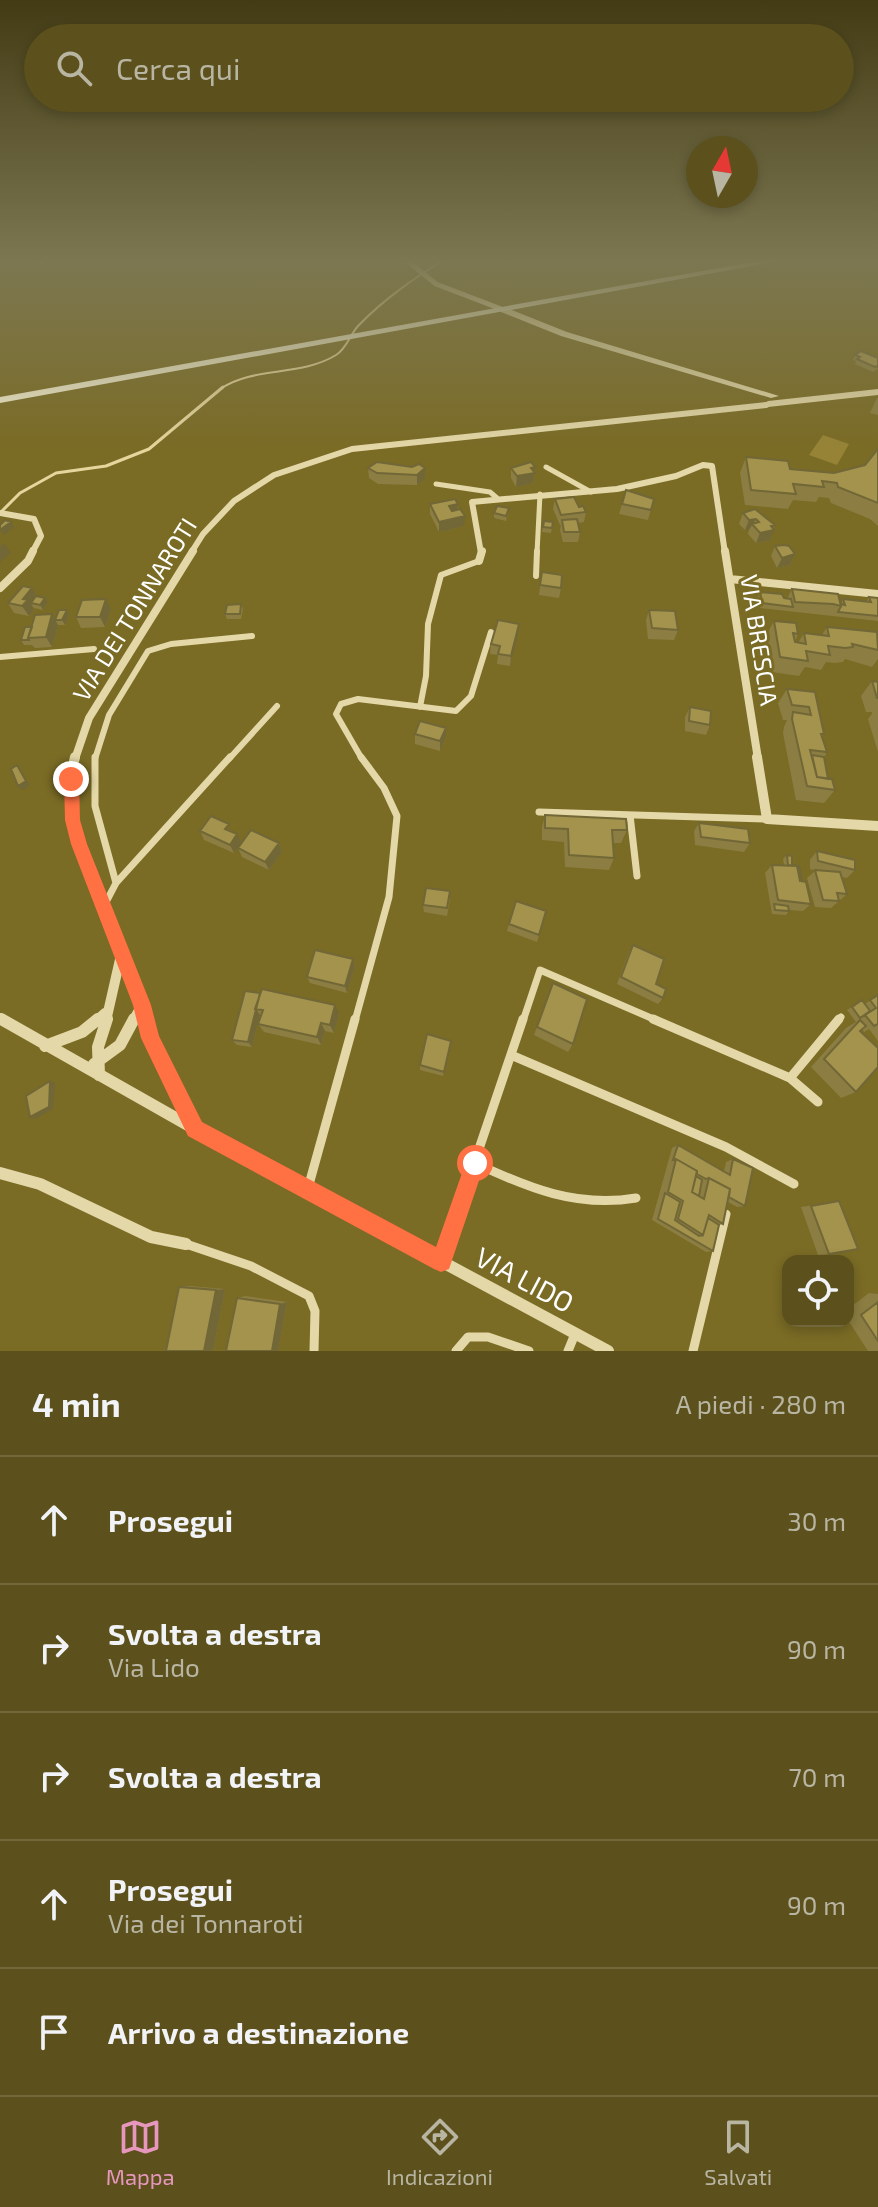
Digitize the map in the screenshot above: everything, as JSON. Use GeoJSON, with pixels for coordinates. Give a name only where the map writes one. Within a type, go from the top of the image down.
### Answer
{"type":"FeatureCollection","features":[{"type":"Feature","properties":{"kind":"main road"},"geometry":{"type":"LineString","coordinates":[[0,400],[434,322]]}},
{"type":"Feature","properties":{"kind":"street"},"geometry":{"type":"LineString","coordinates":[[534,322],[564,334],[728,383],[763,399]]}},
{"type":"Feature","properties":{"kind":"street"},"geometry":{"type":"LineString","coordinates":[[725,408],[763,399],[831,398],[878,392]]}},
{"type":"Feature","properties":{"kind":"street"},"geometry":{"type":"LineString","coordinates":[[725,408],[763,399]]}},
{"type":"Feature","properties":{"kind":"street","name":"VIA DEI TONNAROTI"},"geometry":{"type":"LineString","coordinates":[[195,1129],[160,1060],[73,820],[71,779],[79,742],[96,706],[203,534],[234,501],[286,469],[362,447],[725,408]]}},
{"type":"Feature","properties":{"kind":"street","name":"VIA BRESCIA"},"geometry":{"type":"LineString","coordinates":[[591,492],[676,476],[703,465],[712,466],[767,819]]}},
{"type":"Feature","properties":{"kind":"street"},"geometry":{"type":"LineString","coordinates":[[479,561],[482,549],[472,502],[591,492]]}},
{"type":"Feature","properties":{"kind":"street"},"geometry":{"type":"LineString","coordinates":[[0,513],[23,515],[37,522],[41,536],[37,548],[0,588]]}},
{"type":"Feature","properties":{"kind":"street"},"geometry":{"type":"LineString","coordinates":[[730,579],[878,594]]}},
{"type":"Feature","properties":{"kind":"street"},"geometry":{"type":"LineString","coordinates":[[767,819],[878,826]]}},
{"type":"Feature","properties":{"kind":"street"},"geometry":{"type":"LineString","coordinates":[[94,1068],[100,1037],[118,982],[121,954]]}},
{"type":"Feature","properties":{"kind":"street"},"geometry":{"type":"LineString","coordinates":[[94,1068],[120,1045],[142,1005]]}},
{"type":"Feature","properties":{"kind":"street"},"geometry":{"type":"LineString","coordinates":[[45,1046],[82,1032],[108,1009]]}},
{"type":"Feature","properties":{"kind":"street","name":"VIA LIDO"},"geometry":{"type":"LineString","coordinates":[[0,1018],[45,1046],[94,1068],[195,1129],[608,1351]]}},
{"type":"Feature","properties":{"kind":"street"},"geometry":{"type":"LineString","coordinates":[[0,1173],[40,1184],[151,1237],[186,1244]]}},
{"type":"Feature","properties":{"kind":"lane"},"geometry":{"type":"LineString","coordinates":[[546,467],[591,492]]}},
{"type":"Feature","properties":{"kind":"lane"},"geometry":{"type":"LineString","coordinates":[[436,484],[490,492],[497,498]]}},
{"type":"Feature","properties":{"kind":"lane"},"geometry":{"type":"LineString","coordinates":[[536,576],[540,494]]}},
{"type":"Feature","properties":{"kind":"lane"},"geometry":{"type":"LineString","coordinates":[[420,707],[426,676],[428,624],[441,575],[479,561]]}},
{"type":"Feature","properties":{"kind":"lane"},"geometry":{"type":"LineString","coordinates":[[308,1188],[389,897],[395,860],[397,816],[384,788],[365,764],[336,714],[341,704],[358,699],[456,711],[471,696],[491,632]]}},
{"type":"Feature","properties":{"kind":"lane"},"geometry":{"type":"LineString","coordinates":[[116,883],[94,815],[92,774],[98,741],[121,693],[141,660],[154,647],[252,636]]}},
{"type":"Feature","properties":{"kind":"lane"},"geometry":{"type":"LineString","coordinates":[[0,657],[94,649]]}},
{"type":"Feature","properties":{"kind":"lane"},"geometry":{"type":"LineString","coordinates":[[104,906],[116,883],[277,706]]}},
{"type":"Feature","properties":{"kind":"lane"},"geometry":{"type":"LineString","coordinates":[[539,812],[767,819]]}},
{"type":"Feature","properties":{"kind":"lane"},"geometry":{"type":"LineString","coordinates":[[630,815],[637,876]]}},
{"type":"Feature","properties":{"kind":"lane"},"geometry":{"type":"LineString","coordinates":[[441,1261],[540,970],[790,1078],[818,1102]]}},
{"type":"Feature","properties":{"kind":"lane"},"geometry":{"type":"LineString","coordinates":[[790,1078],[841,1017]]}},
{"type":"Feature","properties":{"kind":"lane"},"geometry":{"type":"LineString","coordinates":[[511,1055],[726,1147],[794,1184]]}},
{"type":"Feature","properties":{"kind":"lane"},"geometry":{"type":"LineString","coordinates":[[475,1163],[527,1188],[566,1200],[636,1198]]}},
{"type":"Feature","properties":{"kind":"lane"},"geometry":{"type":"LineString","coordinates":[[693,1351],[726,1214]]}},
{"type":"Feature","properties":{"kind":"lane"},"geometry":{"type":"LineString","coordinates":[[186,1244],[251,1266],[309,1296],[315,1311],[314,1351]]}},
{"type":"Feature","properties":{"kind":"lane"},"geometry":{"type":"LineString","coordinates":[[568,1351],[575,1334]]}},
{"type":"Feature","properties":{"kind":"lane"},"geometry":{"type":"LineString","coordinates":[[456,1351],[468,1337],[488,1337],[529,1351]]}},
{"type":"Feature","properties":{"kind":"shaded area"},"geometry":{"type":"Polygon","coordinates":[[[823,435],[849,444],[837,465],[809,455],[823,435]]]}},
{"type":"Feature","properties":{"kind":"building"},"geometry":{"type":"Polygon","coordinates":[[[861,351],[878,358],[878,365],[875,367],[857,359],[860,357],[855,355],[861,351]]]}},
{"type":"Feature","properties":{"kind":"building"},"geometry":{"type":"Polygon","coordinates":[[[878,449],[878,503],[838,487],[837,483],[822,481],[824,487],[793,484],[796,494],[751,490],[746,457],[788,461],[790,469],[834,473],[865,465],[878,449]]]}},
{"type":"Feature","properties":{"kind":"building"},"geometry":{"type":"Polygon","coordinates":[[[377,462],[412,467],[419,464],[425,468],[417,475],[377,473],[368,468],[377,462]]]}},
{"type":"Feature","properties":{"kind":"building"},"geometry":{"type":"Polygon","coordinates":[[[531,462],[535,473],[517,476],[511,468],[531,462]]]}},
{"type":"Feature","properties":{"kind":"building"},"geometry":{"type":"Polygon","coordinates":[[[626,490],[654,499],[651,510],[622,504],[626,490]]]}},
{"type":"Feature","properties":{"kind":"building"},"geometry":{"type":"Polygon","coordinates":[[[574,497],[586,512],[561,515],[555,499],[574,497]]]}},
{"type":"Feature","properties":{"kind":"building"},"geometry":{"type":"Polygon","coordinates":[[[455,499],[458,504],[449,506],[452,511],[460,509],[465,516],[439,522],[430,504],[455,499]]]}},
{"type":"Feature","properties":{"kind":"building"},"geometry":{"type":"Polygon","coordinates":[[[497,506],[509,508],[506,516],[494,513],[497,506]]]}},
{"type":"Feature","properties":{"kind":"building"},"geometry":{"type":"Polygon","coordinates":[[[755,509],[775,525],[771,526],[774,530],[760,533],[752,524],[759,522],[749,520],[743,513],[755,509]]]}},
{"type":"Feature","properties":{"kind":"building"},"geometry":{"type":"Polygon","coordinates":[[[577,519],[580,532],[564,532],[562,520],[577,519]]]}},
{"type":"Feature","properties":{"kind":"building"},"geometry":{"type":"Polygon","coordinates":[[[5,520],[11,522],[0,530],[0,525],[5,520]]]}},
{"type":"Feature","properties":{"kind":"building"},"geometry":{"type":"Polygon","coordinates":[[[544,521],[553,522],[552,528],[543,527],[544,521]]]}},
{"type":"Feature","properties":{"kind":"building"},"geometry":{"type":"Polygon","coordinates":[[[784,545],[795,554],[782,558],[775,546],[784,545]]]}},
{"type":"Feature","properties":{"kind":"building"},"geometry":{"type":"Polygon","coordinates":[[[542,572],[562,575],[561,588],[540,585],[542,572]]]}},
{"type":"Feature","properties":{"kind":"building"},"geometry":{"type":"Polygon","coordinates":[[[23,586],[32,588],[23,599],[28,600],[22,606],[8,603],[23,586]]]}},
{"type":"Feature","properties":{"kind":"building"},"geometry":{"type":"Polygon","coordinates":[[[792,589],[838,594],[841,606],[795,602],[792,589]]]}},
{"type":"Feature","properties":{"kind":"building"},"geometry":{"type":"Polygon","coordinates":[[[760,592],[782,594],[784,598],[791,599],[793,607],[762,603],[760,592]]]}},
{"type":"Feature","properties":{"kind":"building"},"geometry":{"type":"Polygon","coordinates":[[[36,596],[45,598],[40,605],[31,603],[36,596]]]}},
{"type":"Feature","properties":{"kind":"building"},"geometry":{"type":"Polygon","coordinates":[[[869,597],[878,598],[878,616],[838,612],[841,604],[845,605],[843,599],[871,602],[869,597]]]}},
{"type":"Feature","properties":{"kind":"building"},"geometry":{"type":"Polygon","coordinates":[[[106,599],[100,617],[76,617],[82,600],[106,599]]]}},
{"type":"Feature","properties":{"kind":"building"},"geometry":{"type":"Polygon","coordinates":[[[241,604],[240,614],[225,614],[227,605],[241,604]]]}},
{"type":"Feature","properties":{"kind":"building"},"geometry":{"type":"Polygon","coordinates":[[[59,610],[67,610],[62,620],[55,620],[59,610]]]}},
{"type":"Feature","properties":{"kind":"building"},"geometry":{"type":"Polygon","coordinates":[[[649,610],[675,611],[678,630],[652,628],[649,610]]]}},
{"type":"Feature","properties":{"kind":"building"},"geometry":{"type":"Polygon","coordinates":[[[52,614],[46,637],[28,638],[35,615],[52,614]]]}},
{"type":"Feature","properties":{"kind":"building"},"geometry":{"type":"Polygon","coordinates":[[[498,620],[519,624],[511,656],[498,654],[500,646],[491,644],[498,620]]]}},
{"type":"Feature","properties":{"kind":"building"},"geometry":{"type":"Polygon","coordinates":[[[774,621],[796,623],[798,634],[793,633],[795,642],[806,644],[804,633],[829,636],[827,627],[877,632],[878,650],[852,644],[853,647],[845,648],[828,646],[830,655],[806,651],[808,661],[780,657],[774,621]]]}},
{"type":"Feature","properties":{"kind":"building"},"geometry":{"type":"Polygon","coordinates":[[[25,627],[32,627],[29,640],[21,640],[25,627]]]}},
{"type":"Feature","properties":{"kind":"building"},"geometry":{"type":"Polygon","coordinates":[[[872,681],[878,682],[878,698],[877,698],[872,681]]]}},
{"type":"Feature","properties":{"kind":"building"},"geometry":{"type":"Polygon","coordinates":[[[787,689],[815,692],[827,752],[810,750],[817,777],[832,779],[835,790],[807,786],[792,719],[793,712],[811,715],[809,707],[792,705],[787,689]]]}},
{"type":"Feature","properties":{"kind":"building"},"geometry":{"type":"Polygon","coordinates":[[[690,707],[711,711],[710,725],[689,721],[690,707]]]}},
{"type":"Feature","properties":{"kind":"building"},"geometry":{"type":"Polygon","coordinates":[[[420,721],[446,728],[440,741],[415,734],[420,721]]]}},
{"type":"Feature","properties":{"kind":"building"},"geometry":{"type":"Polygon","coordinates":[[[812,755],[824,757],[828,779],[817,777],[812,755]]]}},
{"type":"Feature","properties":{"kind":"building"},"geometry":{"type":"Polygon","coordinates":[[[17,765],[26,781],[18,786],[11,769],[17,765]]]}},
{"type":"Feature","properties":{"kind":"building"},"geometry":{"type":"Polygon","coordinates":[[[545,815],[626,819],[627,830],[612,830],[614,858],[569,855],[568,829],[545,828],[545,815]]]}},
{"type":"Feature","properties":{"kind":"building"},"geometry":{"type":"Polygon","coordinates":[[[211,816],[229,824],[225,829],[237,834],[230,845],[200,831],[211,816]]]}},
{"type":"Feature","properties":{"kind":"building"},"geometry":{"type":"Polygon","coordinates":[[[699,823],[748,829],[750,843],[701,837],[699,823]]]}},
{"type":"Feature","properties":{"kind":"building"},"geometry":{"type":"Polygon","coordinates":[[[251,830],[279,843],[265,862],[238,848],[251,830]]]}},
{"type":"Feature","properties":{"kind":"building"},"geometry":{"type":"Polygon","coordinates":[[[817,851],[855,860],[855,870],[818,861],[817,851]]]}},
{"type":"Feature","properties":{"kind":"building"},"geometry":{"type":"Polygon","coordinates":[[[787,855],[792,856],[792,865],[799,866],[802,881],[797,866],[788,865],[787,855]]]}},
{"type":"Feature","properties":{"kind":"building"},"geometry":{"type":"Polygon","coordinates":[[[772,865],[797,866],[800,881],[806,882],[811,904],[778,900],[772,865]]]}},
{"type":"Feature","properties":{"kind":"building"},"geometry":{"type":"Polygon","coordinates":[[[815,870],[840,872],[847,894],[837,893],[839,901],[823,900],[815,870]]]}},
{"type":"Feature","properties":{"kind":"building"},"geometry":{"type":"Polygon","coordinates":[[[426,888],[450,891],[447,908],[423,905],[426,888]]]}},
{"type":"Feature","properties":{"kind":"building"},"geometry":{"type":"Polygon","coordinates":[[[516,901],[546,911],[539,935],[509,924],[516,901]]]}},
{"type":"Feature","properties":{"kind":"building"},"geometry":{"type":"Polygon","coordinates":[[[774,904],[788,906],[789,911],[775,910],[774,904]]]}},
{"type":"Feature","properties":{"kind":"building"},"geometry":{"type":"Polygon","coordinates":[[[633,945],[664,959],[656,984],[666,989],[663,998],[621,977],[633,945]]]}},
{"type":"Feature","properties":{"kind":"building"},"geometry":{"type":"Polygon","coordinates":[[[315,950],[353,959],[345,986],[307,977],[315,950]]]}},
{"type":"Feature","properties":{"kind":"building"},"geometry":{"type":"Polygon","coordinates":[[[553,983],[587,999],[573,1044],[537,1027],[553,983]]]}},
{"type":"Feature","properties":{"kind":"building"},"geometry":{"type":"Polygon","coordinates":[[[262,989],[335,1005],[330,1025],[321,1023],[317,1037],[258,1024],[263,1010],[255,1009],[262,989]]]}},
{"type":"Feature","properties":{"kind":"building"},"geometry":{"type":"Polygon","coordinates":[[[245,991],[260,993],[248,1042],[232,1040],[245,991]]]}},
{"type":"Feature","properties":{"kind":"building"},"geometry":{"type":"Polygon","coordinates":[[[878,995],[878,1024],[874,1026],[865,1015],[876,1008],[870,1000],[878,995]]]}},
{"type":"Feature","properties":{"kind":"building"},"geometry":{"type":"Polygon","coordinates":[[[862,1000],[870,1011],[860,1018],[852,1007],[862,1000]]]}},
{"type":"Feature","properties":{"kind":"building"},"geometry":{"type":"Polygon","coordinates":[[[860,1020],[866,1026],[860,1031],[878,1048],[878,1067],[856,1092],[824,1059],[860,1020]]]}},
{"type":"Feature","properties":{"kind":"building"},"geometry":{"type":"Polygon","coordinates":[[[427,1034],[451,1041],[444,1072],[420,1065],[427,1034]]]}},
{"type":"Feature","properties":{"kind":"building"},"geometry":{"type":"Polygon","coordinates":[[[50,1081],[49,1107],[30,1117],[26,1096],[50,1081]]]}},
{"type":"Feature","properties":{"kind":"building"},"geometry":{"type":"Polygon","coordinates":[[[678,1145],[730,1175],[733,1159],[753,1168],[745,1206],[729,1197],[730,1189],[673,1160],[678,1145]]]}},
{"type":"Feature","properties":{"kind":"building"},"geometry":{"type":"Polygon","coordinates":[[[676,1159],[697,1171],[692,1192],[704,1199],[709,1178],[730,1189],[723,1224],[709,1215],[703,1235],[678,1219],[683,1201],[668,1192],[676,1159]]]}},
{"type":"Feature","properties":{"kind":"building"},"geometry":{"type":"Polygon","coordinates":[[[696,1176],[702,1180],[699,1196],[692,1192],[696,1176]]]}},
{"type":"Feature","properties":{"kind":"building"},"geometry":{"type":"Polygon","coordinates":[[[665,1193],[680,1202],[675,1220],[699,1236],[703,1235],[708,1218],[719,1225],[713,1251],[658,1219],[665,1193]]]}},
{"type":"Feature","properties":{"kind":"building"},"geometry":{"type":"Polygon","coordinates":[[[839,1201],[858,1249],[829,1254],[811,1206],[839,1201]]]}},
{"type":"Feature","properties":{"kind":"building"},"geometry":{"type":"Polygon","coordinates":[[[179,1287],[216,1290],[204,1351],[166,1351],[179,1287]]]}},
{"type":"Feature","properties":{"kind":"building"},"geometry":{"type":"Polygon","coordinates":[[[237,1298],[280,1304],[272,1351],[226,1351],[237,1298]]]}},
{"type":"Feature","properties":{"kind":"building"},"geometry":{"type":"Polygon","coordinates":[[[878,1302],[878,1341],[861,1315],[878,1302]]]}},
{"type":"Feature","properties":{"kind":"waterway"},"geometry":{"type":"LineString","coordinates":[[222,388],[247,377],[322,362],[343,349],[362,322]]}},
{"type":"Feature","properties":{"kind":"waterway"},"geometry":{"type":"LineString","coordinates":[[0,513],[20,493],[56,473],[106,466],[149,449],[222,388]]}},
{"type":"Feature","properties":{"kind":"route"},"geometry":{"type":"LineString","coordinates":[[71,779],[73,820],[79,844],[142,1005],[150,1038],[195,1129],[441,1261],[475,1163]]}}]}
